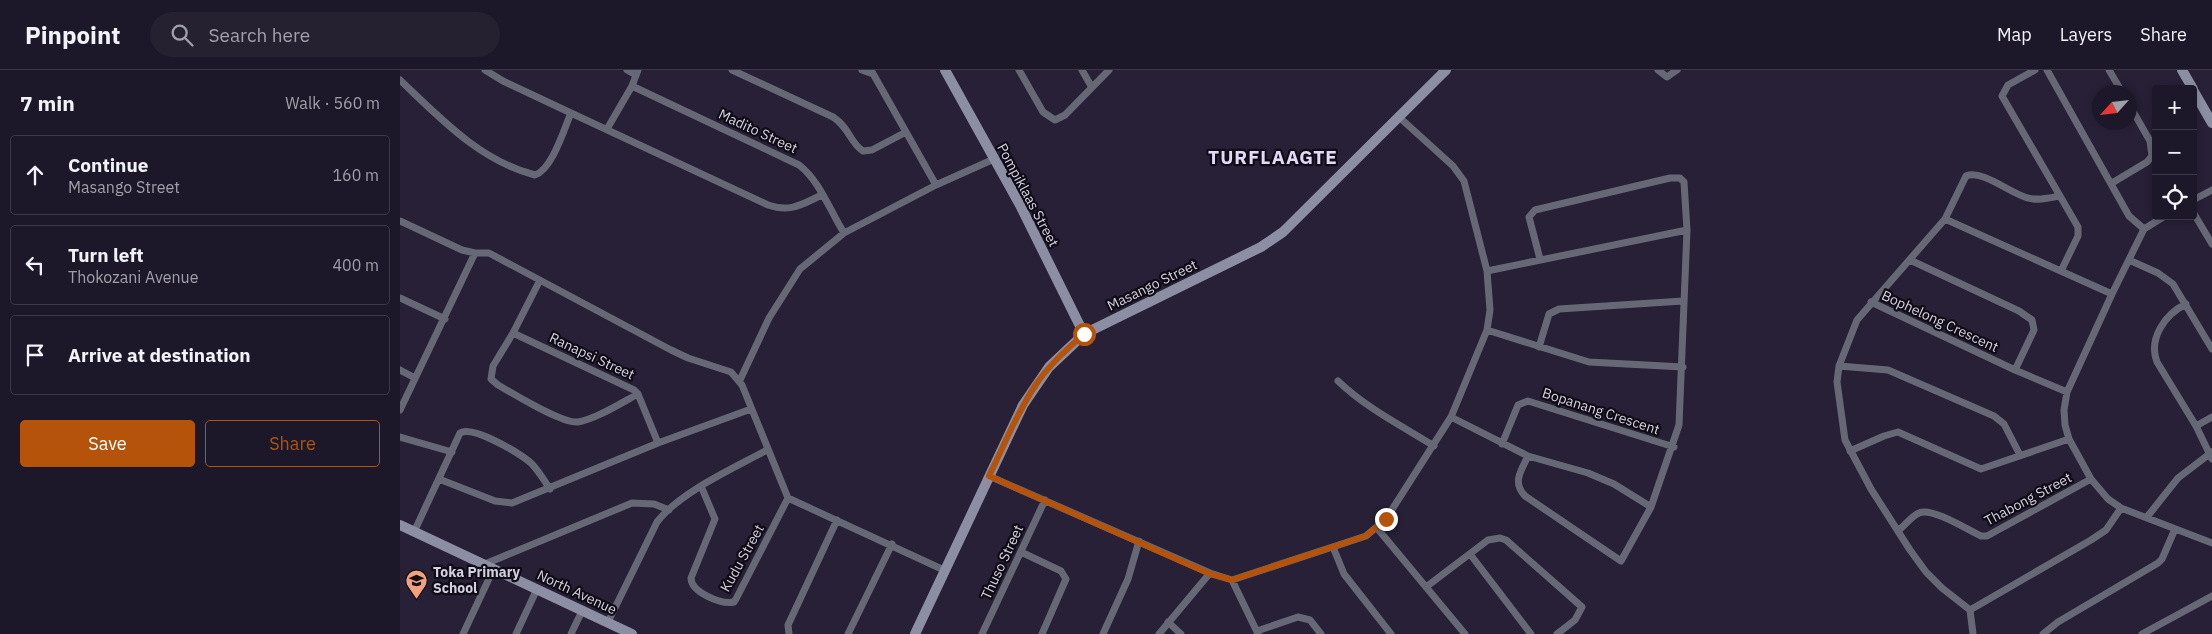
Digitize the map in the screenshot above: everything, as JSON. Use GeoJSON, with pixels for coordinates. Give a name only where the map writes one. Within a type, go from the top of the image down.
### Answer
{"type":"FeatureCollection","features":[{"type":"Feature","properties":{"kind":"street"},"geometry":{"type":"LineString","coordinates":[[485,70],[502,81],[779,209],[790,209],[822,195]]}},
{"type":"Feature","properties":{"kind":"street"},"geometry":{"type":"LineString","coordinates":[[607,129],[632,86],[637,73],[627,70]]}},
{"type":"Feature","properties":{"kind":"street"},"geometry":{"type":"LineString","coordinates":[[732,70],[833,117],[844,124],[857,146],[863,151],[872,150],[906,132]]}},
{"type":"Feature","properties":{"kind":"street"},"geometry":{"type":"LineString","coordinates":[[862,70],[872,72],[936,185]]}},
{"type":"Feature","properties":{"kind":"street","name":"Pompiklaas Street"},"geometry":{"type":"LineString","coordinates":[[945,70],[1020,205],[1084,334]]}},
{"type":"Feature","properties":{"kind":"street"},"geometry":{"type":"LineString","coordinates":[[1019,70],[1043,112],[1055,120],[1065,114],[1108,70]]}},
{"type":"Feature","properties":{"kind":"street"},"geometry":{"type":"LineString","coordinates":[[1082,70],[1091,86]]}},
{"type":"Feature","properties":{"kind":"street","name":"Masango Street"},"geometry":{"type":"LineString","coordinates":[[915,634],[1023,405],[1049,367],[1084,334],[1261,247],[1283,232],[1446,70]]}},
{"type":"Feature","properties":{"kind":"street"},"geometry":{"type":"LineString","coordinates":[[1658,70],[1667,77],[1677,70]]}},
{"type":"Feature","properties":{"kind":"street"},"geometry":{"type":"LineString","coordinates":[[2035,70],[2008,86],[2002,96],[2078,227],[2079,232],[2061,271]]}},
{"type":"Feature","properties":{"kind":"street"},"geometry":{"type":"LineString","coordinates":[[2047,70],[2130,216],[2136,224],[2144,229]]}},
{"type":"Feature","properties":{"kind":"street"},"geometry":{"type":"LineString","coordinates":[[2108,70],[2118,85]]}},
{"type":"Feature","properties":{"kind":"street"},"geometry":{"type":"LineString","coordinates":[[2182,70],[2191,85]]}},
{"type":"Feature","properties":{"kind":"street"},"geometry":{"type":"LineString","coordinates":[[400,80],[472,145],[522,171],[535,175],[549,164],[570,113]]}},
{"type":"Feature","properties":{"kind":"street","name":"Madito Street"},"geometry":{"type":"LineString","coordinates":[[632,86],[799,165],[807,171],[844,232]]}},
{"type":"Feature","properties":{"kind":"street"},"geometry":{"type":"LineString","coordinates":[[2197,96],[2212,123]]}},
{"type":"Feature","properties":{"kind":"street"},"geometry":{"type":"LineString","coordinates":[[989,476],[1210,574],[1232,580],[1366,536],[1378,528],[1386,519],[1451,417],[1487,330],[1490,310],[1487,271],[1466,188],[1460,174],[1400,117]]}},
{"type":"Feature","properties":{"kind":"street"},"geometry":{"type":"LineString","coordinates":[[2112,183],[2147,162],[2152,156],[2150,141],[2137,118]]}},
{"type":"Feature","properties":{"kind":"street"},"geometry":{"type":"LineString","coordinates":[[740,380],[757,342],[800,269],[844,232],[936,185],[994,159]]}},
{"type":"Feature","properties":{"kind":"street"},"geometry":{"type":"LineString","coordinates":[[1871,302],[1945,219],[1964,178],[1972,174],[2026,198],[2036,200],[2060,196]]}},
{"type":"Feature","properties":{"kind":"street"},"geometry":{"type":"LineString","coordinates":[[1540,259],[1529,217],[1535,210],[1670,178],[1680,178],[1684,182],[1687,230],[1683,301],[1683,367],[1679,425],[1674,447]]}},
{"type":"Feature","properties":{"kind":"street"},"geometry":{"type":"LineString","coordinates":[[2197,198],[2212,190]]}},
{"type":"Feature","properties":{"kind":"street"},"geometry":{"type":"LineString","coordinates":[[1945,219],[2112,294]]}},
{"type":"Feature","properties":{"kind":"street"},"geometry":{"type":"LineString","coordinates":[[2197,219],[2212,244]]}},
{"type":"Feature","properties":{"kind":"street"},"geometry":{"type":"LineString","coordinates":[[2159,220],[2144,229],[2112,294],[2067,392],[2064,418],[2069,440],[2091,479],[2103,494],[2121,508],[2212,543]]}},
{"type":"Feature","properties":{"kind":"street"},"geometry":{"type":"LineString","coordinates":[[400,221],[451,245],[475,253],[489,254],[671,350],[688,358],[731,372],[740,380],[788,498],[892,544],[946,571]]}},
{"type":"Feature","properties":{"kind":"street"},"geometry":{"type":"LineString","coordinates":[[1487,271],[1687,230]]}},
{"type":"Feature","properties":{"kind":"street"},"geometry":{"type":"LineString","coordinates":[[400,410],[475,253]]}},
{"type":"Feature","properties":{"kind":"street"},"geometry":{"type":"LineString","coordinates":[[1910,260],[2019,311],[2032,320],[2034,330],[2015,370]]}},
{"type":"Feature","properties":{"kind":"street"},"geometry":{"type":"LineString","coordinates":[[2129,260],[2168,279],[2173,284],[2212,349]]}},
{"type":"Feature","properties":{"kind":"street"},"geometry":{"type":"LineString","coordinates":[[540,280],[513,333],[493,366],[491,379],[498,385],[571,422],[578,422],[638,394]]}},
{"type":"Feature","properties":{"kind":"street"},"geometry":{"type":"LineString","coordinates":[[400,298],[444,319]]}},
{"type":"Feature","properties":{"kind":"street"},"geometry":{"type":"LineString","coordinates":[[1539,347],[1549,314],[1559,309],[1683,301]]}},
{"type":"Feature","properties":{"kind":"street","name":"Bophelong Crescent"},"geometry":{"type":"LineString","coordinates":[[1970,610],[1942,588],[1926,572],[1871,488],[1850,451],[1844,434],[1837,376],[1856,320],[1871,302],[2015,370],[2067,392]]}},
{"type":"Feature","properties":{"kind":"street"},"geometry":{"type":"LineString","coordinates":[[2147,518],[2178,478],[2211,455],[2196,426],[2157,362],[2153,351],[2158,332],[2166,320],[2174,310],[2186,304]]}},
{"type":"Feature","properties":{"kind":"street"},"geometry":{"type":"LineString","coordinates":[[1487,330],[1589,362],[1683,367]]}},
{"type":"Feature","properties":{"kind":"street","name":"Ranapsi Street"},"geometry":{"type":"LineString","coordinates":[[513,333],[630,388],[638,394],[658,443]]}},
{"type":"Feature","properties":{"kind":"street"},"geometry":{"type":"LineString","coordinates":[[1839,366],[1888,370],[1994,416],[2004,424],[2020,455]]}},
{"type":"Feature","properties":{"kind":"street"},"geometry":{"type":"LineString","coordinates":[[400,370],[415,378]]}},
{"type":"Feature","properties":{"kind":"street"},"geometry":{"type":"LineString","coordinates":[[1338,382],[1369,405],[1434,446]]}},
{"type":"Feature","properties":{"kind":"street","name":"Bopanang Crescent"},"geometry":{"type":"LineString","coordinates":[[1502,444],[1518,405],[1528,401],[1674,447],[1652,507],[1621,561],[1525,496],[1517,483],[1528,456]]}},
{"type":"Feature","properties":{"kind":"street"},"geometry":{"type":"LineString","coordinates":[[439,479],[503,503],[512,503],[658,443],[751,409]]}},
{"type":"Feature","properties":{"kind":"street"},"geometry":{"type":"LineString","coordinates":[[1451,417],[1528,456],[1588,473],[1614,484],[1652,507]]}},
{"type":"Feature","properties":{"kind":"street"},"geometry":{"type":"LineString","coordinates":[[2196,426],[2212,417]]}},
{"type":"Feature","properties":{"kind":"street"},"geometry":{"type":"LineString","coordinates":[[414,532],[460,433],[466,430],[475,432],[532,464],[550,489]]}},
{"type":"Feature","properties":{"kind":"street"},"geometry":{"type":"LineString","coordinates":[[1850,451],[1898,432],[1981,469],[2069,440]]}},
{"type":"Feature","properties":{"kind":"street"},"geometry":{"type":"LineString","coordinates":[[400,437],[452,452]]}},
{"type":"Feature","properties":{"kind":"street"},"geometry":{"type":"LineString","coordinates":[[608,622],[657,522],[669,510],[701,486],[767,450]]}},
{"type":"Feature","properties":{"kind":"street","name":"Thabong Street"},"geometry":{"type":"LineString","coordinates":[[1899,530],[1918,513],[1924,512],[1933,513],[1981,536],[1987,536],[2091,479]]}},
{"type":"Feature","properties":{"kind":"street","name":"Kudu Street"},"geometry":{"type":"LineString","coordinates":[[701,486],[715,519],[691,582],[696,590],[724,603],[734,602],[788,498]]}},
{"type":"Feature","properties":{"kind":"street","name":"Thuso Street"},"geometry":{"type":"LineString","coordinates":[[982,634],[1045,500]]}},
{"type":"Feature","properties":{"kind":"street"},"geometry":{"type":"LineString","coordinates":[[463,634],[490,566],[632,503],[654,504],[669,510]]}},
{"type":"Feature","properties":{"kind":"street"},"geometry":{"type":"LineString","coordinates":[[1973,634],[1970,610],[2100,535],[2111,524],[2121,508]]}},
{"type":"Feature","properties":{"kind":"street"},"geometry":{"type":"LineString","coordinates":[[789,634],[788,625],[837,520]]}},
{"type":"Feature","properties":{"kind":"street","name":"North Avenue"},"geometry":{"type":"LineString","coordinates":[[400,525],[630,633]]}},
{"type":"Feature","properties":{"kind":"street"},"geometry":{"type":"LineString","coordinates":[[1378,528],[1465,634]]}},
{"type":"Feature","properties":{"kind":"street"},"geometry":{"type":"LineString","coordinates":[[2043,634],[2058,622],[2158,563],[2162,559],[2175,529]]}},
{"type":"Feature","properties":{"kind":"street"},"geometry":{"type":"LineString","coordinates":[[1426,587],[1488,540],[1500,538],[1506,540],[1582,607],[1575,620],[1557,634]]}},
{"type":"Feature","properties":{"kind":"street"},"geometry":{"type":"LineString","coordinates":[[1103,634],[1128,579],[1139,541]]}},
{"type":"Feature","properties":{"kind":"street"},"geometry":{"type":"LineString","coordinates":[[848,634],[892,544]]}},
{"type":"Feature","properties":{"kind":"street"},"geometry":{"type":"LineString","coordinates":[[1333,547],[1344,574],[1391,634]]}},
{"type":"Feature","properties":{"kind":"street"},"geometry":{"type":"LineString","coordinates":[[1021,552],[1061,571],[1066,579],[1042,634]]}},
{"type":"Feature","properties":{"kind":"street"},"geometry":{"type":"LineString","coordinates":[[1470,554],[1531,634]]}},
{"type":"Feature","properties":{"kind":"street"},"geometry":{"type":"LineString","coordinates":[[1159,634],[1210,574]]}},
{"type":"Feature","properties":{"kind":"street"},"geometry":{"type":"LineString","coordinates":[[1232,580],[1258,633],[1298,616],[1310,620],[1321,634]]}},
{"type":"Feature","properties":{"kind":"street"},"geometry":{"type":"LineString","coordinates":[[516,634],[537,589]]}},
{"type":"Feature","properties":{"kind":"street"},"geometry":{"type":"LineString","coordinates":[[2142,634],[2212,596]]}},
{"type":"Feature","properties":{"kind":"street"},"geometry":{"type":"LineString","coordinates":[[571,634],[582,611]]}},
{"type":"Feature","properties":{"kind":"street"},"geometry":{"type":"LineString","coordinates":[[1168,622],[1181,634]]}},
{"type":"Feature","properties":{"kind":"place","name":"Toka Primary School"},"geometry":{"type":"Point","coordinates":[417,599]}},
{"type":"Feature","properties":{"kind":"district","name":"TURFLAAGTE"},"geometry":{"type":"Point","coordinates":[1273,157]}},
{"type":"Feature","properties":{"kind":"route"},"geometry":{"type":"LineString","coordinates":[[1084,334],[1063,352],[1035,386],[1023,405],[989,476],[1210,574],[1232,580],[1243,578],[1366,536],[1378,528],[1386,519]]}}]}
